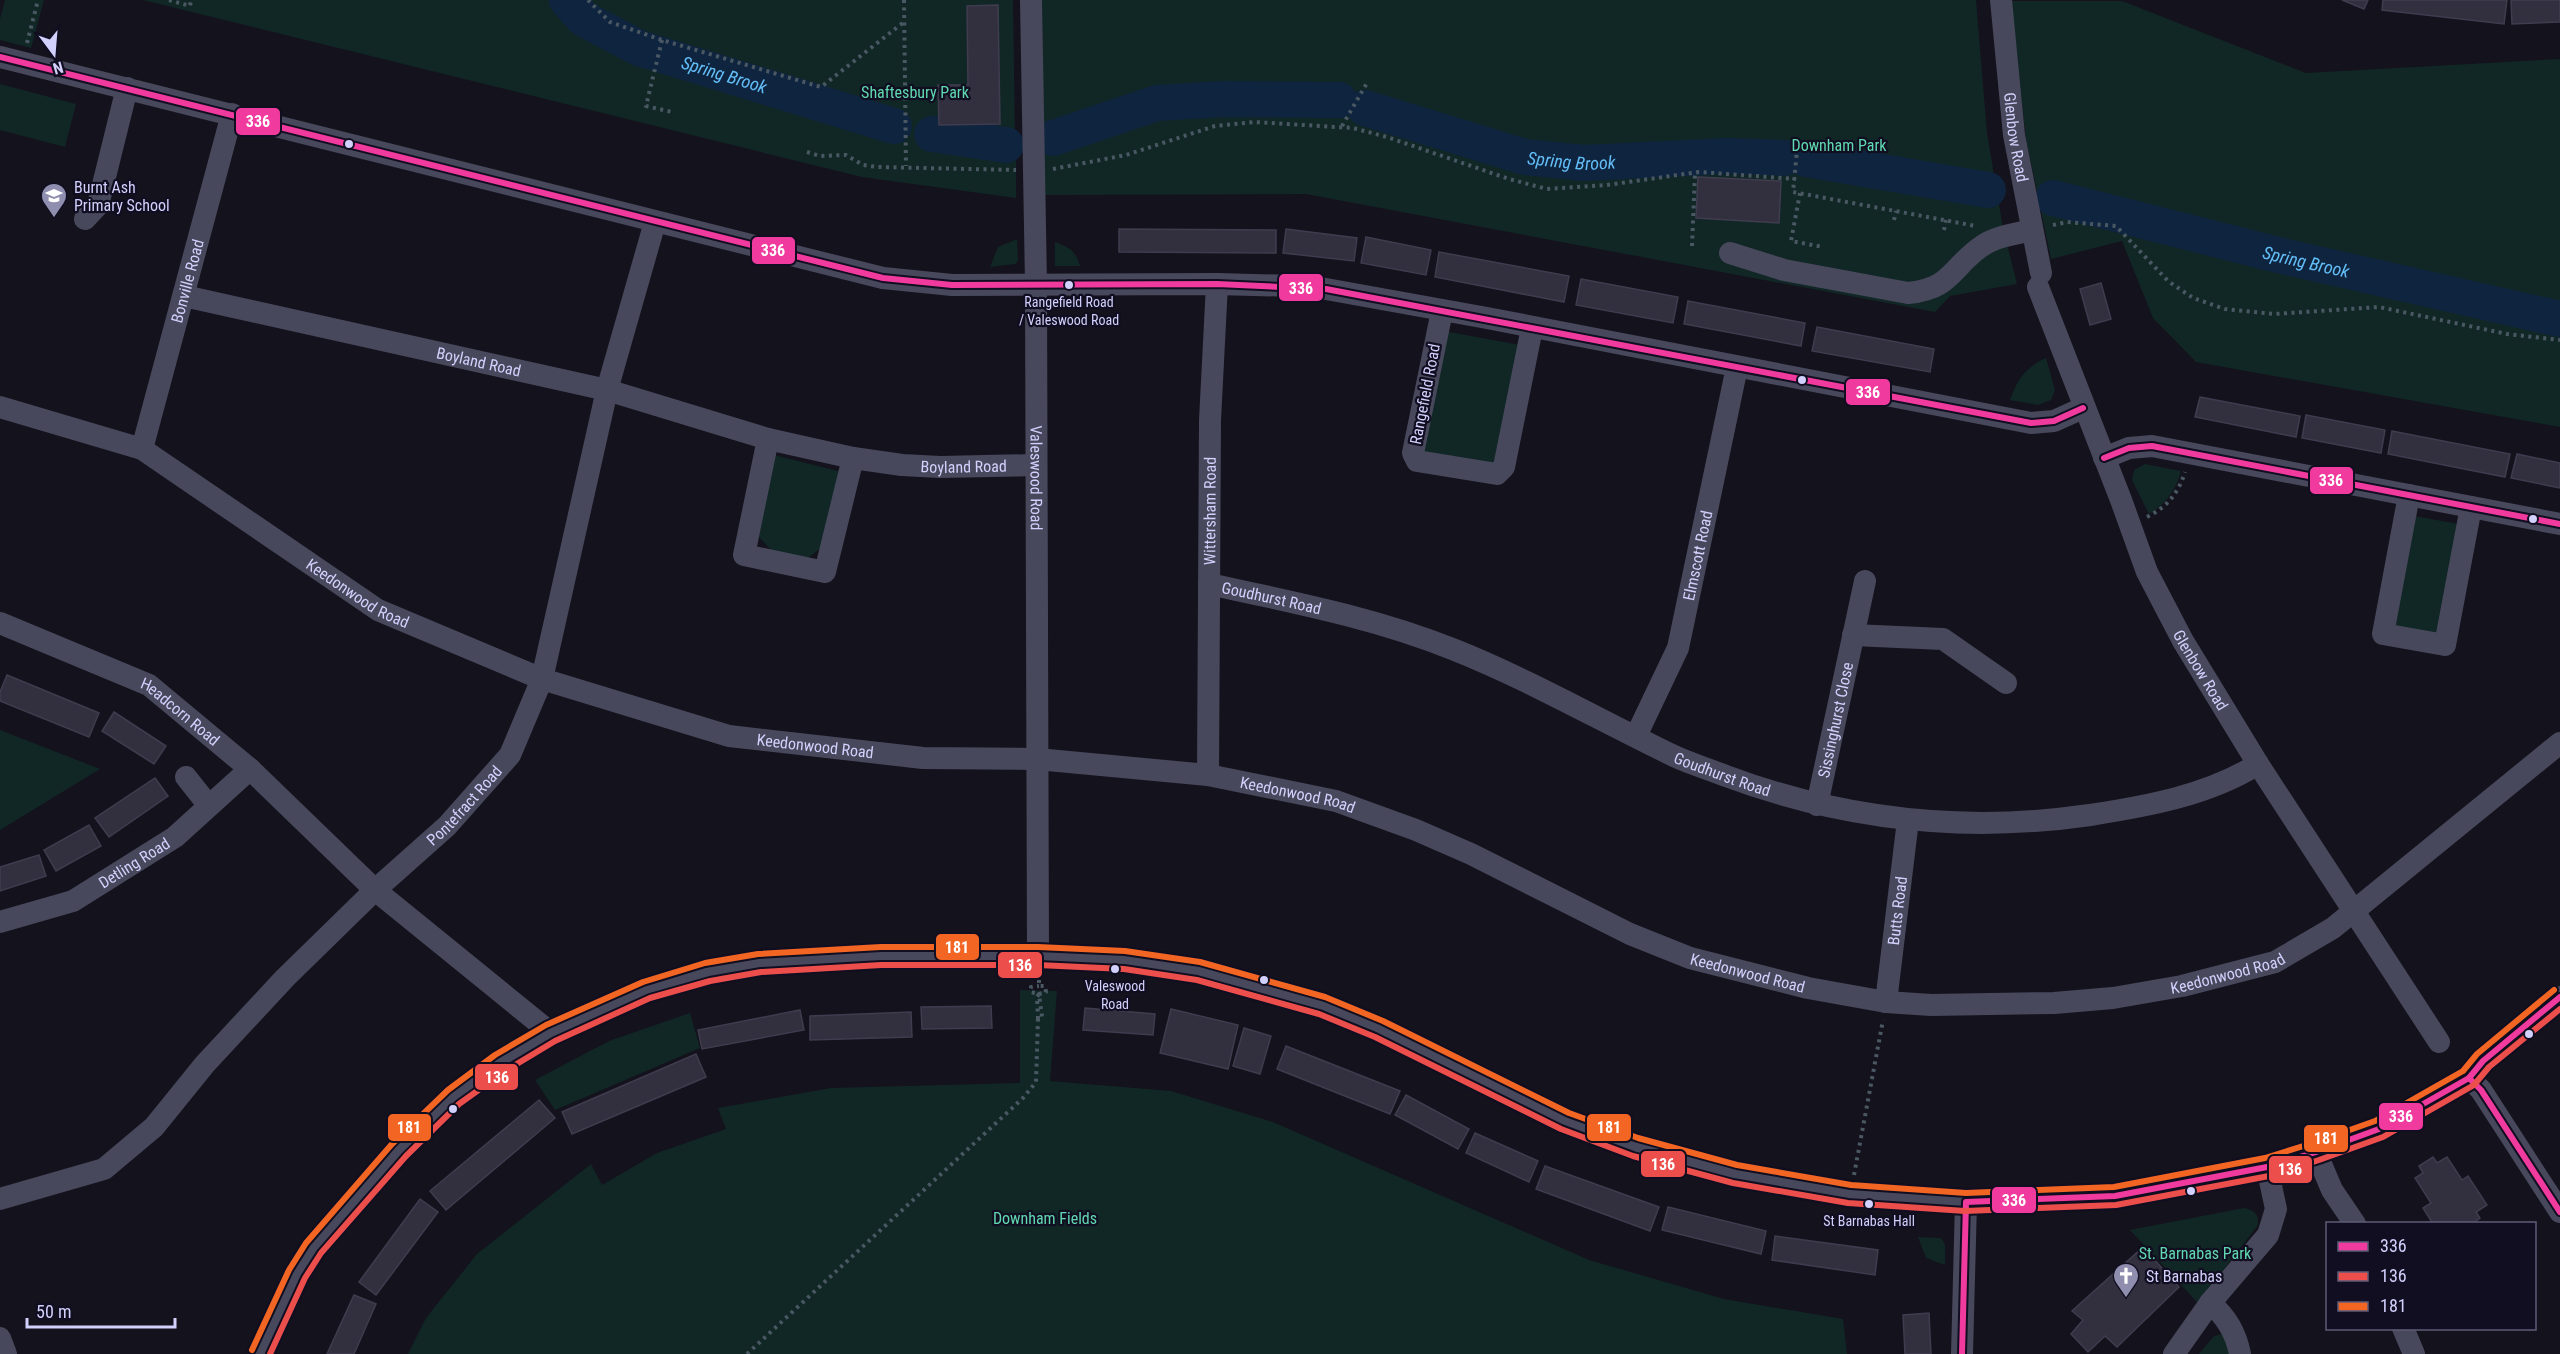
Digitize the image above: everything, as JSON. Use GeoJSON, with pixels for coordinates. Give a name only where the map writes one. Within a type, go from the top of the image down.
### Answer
{"type":"FeatureCollection","features":[{"type":"Feature","properties":{"kind":"street","name":"Valeswood Road"},"geometry":{"type":"LineString","coordinates":[[1031,0],[1036,284],[1038,956]]}},
{"type":"Feature","properties":{"kind":"street","name":"Glenbow Road"},"geometry":{"type":"LineString","coordinates":[[2001,0],[2009,95],[2039,280],[2084,408],[2147,573],[2183,641],[2258,764],[2439,1042]]}},
{"type":"Feature","properties":{"kind":"street"},"geometry":{"type":"LineString","coordinates":[[0,57],[883,278],[952,285],[1296,285],[1487,318],[2031,423],[2054,421],[2084,408]]}},
{"type":"Feature","properties":{"kind":"street"},"geometry":{"type":"LineString","coordinates":[[85,219],[98,205],[127,88]]}},
{"type":"Feature","properties":{"kind":"street","name":"Bonville Road"},"geometry":{"type":"LineString","coordinates":[[142,449],[232,114]]}},
{"type":"Feature","properties":{"kind":"street","name":"Pontefract Road"},"geometry":{"type":"LineString","coordinates":[[0,1199],[104,1169],[154,1127],[205,1064],[285,978],[375,890],[447,826],[510,755],[542,679],[607,390],[655,222]]}},
{"type":"Feature","properties":{"kind":"street"},"geometry":{"type":"LineString","coordinates":[[1730,253],[1784,270],[1908,293],[1932,289],[1943,283],[1985,244],[2032,230]]}},
{"type":"Feature","properties":{"kind":"street","name":"Wittersham Road"},"geometry":{"type":"LineString","coordinates":[[1208,775],[1210,420],[1217,284]]}},
{"type":"Feature","properties":{"kind":"street","name":"Boyland Road"},"geometry":{"type":"LineString","coordinates":[[184,296],[607,390],[768,439],[854,458],[902,465],[940,467],[1036,465]]}},
{"type":"Feature","properties":{"kind":"street","name":"Rangefield Road"},"geometry":{"type":"LineString","coordinates":[[1442,311],[1413,453],[1417,460],[1497,474],[1504,467],[1532,328]]}},
{"type":"Feature","properties":{"kind":"street","name":"Elmscott Road"},"geometry":{"type":"LineString","coordinates":[[1636,736],[1678,648],[1737,367]]}},
{"type":"Feature","properties":{"kind":"street","name":"Keedonwood Road"},"geometry":{"type":"LineString","coordinates":[[0,407],[142,449],[378,610],[542,679],[729,736],[923,758],[1037,759],[1208,775],[1336,801],[1416,830],[1471,854],[1630,934],[1690,958],[1808,988],[1886,1002],[1932,1005],[2054,1003],[2113,998],[2182,986],[2275,962],[2325,934],[2560,743]]}},
{"type":"Feature","properties":{"kind":"street"},"geometry":{"type":"LineString","coordinates":[[768,439],[744,555],[825,572],[854,458]]}},
{"type":"Feature","properties":{"kind":"street"},"geometry":{"type":"LineString","coordinates":[[2104,458],[2129,448],[2152,446],[2560,524]]}},
{"type":"Feature","properties":{"kind":"street"},"geometry":{"type":"LineString","coordinates":[[2409,495],[2383,634],[2445,645],[2471,507]]}},
{"type":"Feature","properties":{"kind":"street","name":"Sissinghurst Close"},"geometry":{"type":"LineString","coordinates":[[1817,805],[1865,581]]}},
{"type":"Feature","properties":{"kind":"street","name":"Goudhurst Road"},"geometry":{"type":"LineString","coordinates":[[1209,584],[1335,612],[1454,649],[1526,681],[1676,757],[1747,784],[1817,805],[1908,820],[1955,824],[2003,824],[2124,810],[2194,793],[2238,777],[2258,764]]}},
{"type":"Feature","properties":{"kind":"street","name":"Headcorn Road"},"geometry":{"type":"LineString","coordinates":[[0,623],[149,685],[250,769],[375,890],[551,1033]]}},
{"type":"Feature","properties":{"kind":"street"},"geometry":{"type":"LineString","coordinates":[[1853,635],[1942,639],[2006,683]]}},
{"type":"Feature","properties":{"kind":"street","name":"Detling Road"},"geometry":{"type":"LineString","coordinates":[[0,922],[73,901],[175,837],[194,795],[250,769]]}},
{"type":"Feature","properties":{"kind":"street","name":"Butts Road"},"geometry":{"type":"LineString","coordinates":[[1886,1002],[1908,820]]}},
{"type":"Feature","properties":{"kind":"street"},"geometry":{"type":"LineString","coordinates":[[260,1354],[297,1274],[314,1248],[399,1150],[453,1097],[500,1063],[551,1033],[647,990],[708,972],[760,963],[881,956],[1038,956],[1125,960],[1199,971],[1322,1005],[1379,1029],[1565,1120],[1635,1147],[1735,1174],[1850,1194],[1966,1202],[2115,1196],[2267,1167],[2316,1152],[2379,1129],[2469,1078],[2491,1054],[2560,997]]}},
{"type":"Feature","properties":{"kind":"street"},"geometry":{"type":"LineString","coordinates":[[2469,1078],[2481,1090],[2560,1212]]}},
{"type":"Feature","properties":{"kind":"street"},"geometry":{"type":"LineString","coordinates":[[2316,1152],[2332,1190],[2354,1222]]}},
{"type":"Feature","properties":{"kind":"street"},"geometry":{"type":"LineString","coordinates":[[2174,1354],[2210,1303],[2268,1235],[2276,1209],[2267,1167]]}},
{"type":"Feature","properties":{"kind":"street"},"geometry":{"type":"LineString","coordinates":[[1962,1354],[1966,1202]]}},
{"type":"Feature","properties":{"kind":"street"},"geometry":{"type":"LineString","coordinates":[[2210,1303],[2224,1314],[2234,1332],[2240,1354]]}},
{"type":"Feature","properties":{"kind":"street"},"geometry":{"type":"LineString","coordinates":[[2403,1330],[2414,1354]]}},
{"type":"Feature","properties":{"kind":"street"},"geometry":{"type":"LineString","coordinates":[[0,1338],[6,1354]]}},
{"type":"Feature","properties":{"kind":"path"},"geometry":{"type":"LineString","coordinates":[[23,63],[38,0]]}},
{"type":"Feature","properties":{"kind":"path"},"geometry":{"type":"LineString","coordinates":[[169,0],[190,6],[191,0]]}},
{"type":"Feature","properties":{"kind":"path"},"geometry":{"type":"LineString","coordinates":[[588,0],[610,22],[661,40],[821,87],[904,22]]}},
{"type":"Feature","properties":{"kind":"path"},"geometry":{"type":"LineString","coordinates":[[904,0],[906,166]]}},
{"type":"Feature","properties":{"kind":"path"},"geometry":{"type":"LineString","coordinates":[[661,40],[646,106],[672,112]]}},
{"type":"Feature","properties":{"kind":"path"},"geometry":{"type":"LineString","coordinates":[[1342,126],[1367,83]]}},
{"type":"Feature","properties":{"kind":"path"},"geometry":{"type":"LineString","coordinates":[[807,152],[819,156],[846,155],[863,165],[878,167],[1035,171],[1107,160],[1197,131],[1235,123],[1342,126],[1387,136],[1509,179],[1547,189],[1607,185],[1695,173],[1796,179]]}},
{"type":"Feature","properties":{"kind":"path"},"geometry":{"type":"LineString","coordinates":[[1798,142],[1797,171],[1793,192],[1986,228]]}},
{"type":"Feature","properties":{"kind":"path"},"geometry":{"type":"LineString","coordinates":[[1692,246],[1695,173]]}},
{"type":"Feature","properties":{"kind":"path"},"geometry":{"type":"LineString","coordinates":[[1800,193],[1791,240],[1823,247]]}},
{"type":"Feature","properties":{"kind":"path"},"geometry":{"type":"LineString","coordinates":[[1894,220],[1896,211]]}},
{"type":"Feature","properties":{"kind":"path"},"geometry":{"type":"LineString","coordinates":[[1944,230],[1946,220]]}},
{"type":"Feature","properties":{"kind":"path"},"geometry":{"type":"LineString","coordinates":[[2032,230],[2067,222],[2116,226],[2130,237],[2168,280],[2193,298],[2225,309],[2274,314],[2379,307],[2507,334],[2560,340]]}},
{"type":"Feature","properties":{"kind":"path"},"geometry":{"type":"LineString","coordinates":[[2130,525],[2168,504],[2182,481],[2190,453]]}},
{"type":"Feature","properties":{"kind":"path"},"geometry":{"type":"LineString","coordinates":[[1038,956],[1039,986]]}},
{"type":"Feature","properties":{"kind":"path"},"geometry":{"type":"LineString","coordinates":[[1045,986],[1046,992],[1039,994],[1031,992],[1031,987],[1045,986]]}},
{"type":"Feature","properties":{"kind":"path"},"geometry":{"type":"LineString","coordinates":[[747,1354],[1023,1098],[1036,1082],[1038,1019],[1042,1017],[1039,994]]}},
{"type":"Feature","properties":{"kind":"path"},"geometry":{"type":"LineString","coordinates":[[1850,1194],[1886,1002]]}},
{"type":"Feature","properties":{"kind":"green space"},"geometry":{"type":"Polygon","coordinates":[[[5,0],[44,0],[31,48],[0,40],[0,19],[5,0]]]}},
{"type":"Feature","properties":{"kind":"green space","name":"Shaftesbury Park"},"geometry":{"type":"Polygon","coordinates":[[[143,0],[1013,0],[1015,139],[1020,142],[1020,157],[1016,158],[1016,198],[862,177],[143,0]]]}},
{"type":"Feature","properties":{"kind":"green space","name":"Downham Park"},"geometry":{"type":"Polygon","coordinates":[[[1042,0],[1976,0],[1987,133],[2003,228],[2017,284],[1950,296],[1935,312],[1306,194],[1044,195],[1042,0]]]}},
{"type":"Feature","properties":{"kind":"green space"},"geometry":{"type":"Polygon","coordinates":[[[2011,1],[2122,1],[2306,73],[2560,59],[2560,427],[2196,362],[2153,318],[2122,241],[2051,259],[2026,139],[2011,1]]]}},
{"type":"Feature","properties":{"kind":"green space"},"geometry":{"type":"Polygon","coordinates":[[[0,84],[76,104],[65,147],[0,130],[0,84]]]}},
{"type":"Feature","properties":{"kind":"green space"},"geometry":{"type":"Polygon","coordinates":[[[1017,239],[1018,261],[1015,264],[990,267],[998,247],[1017,239]]]}},
{"type":"Feature","properties":{"kind":"green space"},"geometry":{"type":"Polygon","coordinates":[[[1055,242],[1071,250],[1080,266],[1055,266],[1055,242]]]}},
{"type":"Feature","properties":{"kind":"green space"},"geometry":{"type":"Polygon","coordinates":[[[1444,331],[1520,345],[1496,465],[1421,453],[1444,331]]]}},
{"type":"Feature","properties":{"kind":"green space"},"geometry":{"type":"Polygon","coordinates":[[[2046,358],[2055,390],[2051,400],[2038,405],[2010,400],[2023,374],[2046,358]]]}},
{"type":"Feature","properties":{"kind":"green space"},"geometry":{"type":"Polygon","coordinates":[[[774,455],[842,472],[821,548],[809,557],[799,558],[771,550],[759,537],[774,455]]]}},
{"type":"Feature","properties":{"kind":"green space"},"geometry":{"type":"Polygon","coordinates":[[[2145,464],[2181,471],[2170,496],[2149,514],[2132,480],[2134,470],[2145,464]]]}},
{"type":"Feature","properties":{"kind":"green space"},"geometry":{"type":"Polygon","coordinates":[[[2414,516],[2459,524],[2440,633],[2396,629],[2392,621],[2414,516]]]}},
{"type":"Feature","properties":{"kind":"green space"},"geometry":{"type":"Polygon","coordinates":[[[0,730],[100,769],[0,830],[0,730]]]}},
{"type":"Feature","properties":{"kind":"green space","name":"Downham Fields"},"geometry":{"type":"Polygon","coordinates":[[[1020,990],[1057,991],[1050,1081],[1171,1091],[1273,1122],[1589,1260],[1724,1299],[1843,1319],[1847,1354],[408,1354],[426,1318],[477,1254],[591,1164],[602,1185],[657,1153],[726,1129],[718,1108],[831,1088],[1020,1083],[1020,990]]]}},
{"type":"Feature","properties":{"kind":"green space"},"geometry":{"type":"Polygon","coordinates":[[[690,1013],[700,1048],[555,1110],[535,1080],[609,1041],[690,1013]]]}},
{"type":"Feature","properties":{"kind":"green space","name":"St. Barnabas Park"},"geometry":{"type":"Polygon","coordinates":[[[2244,1208],[2255,1213],[2258,1225],[2198,1303],[2130,1230],[2244,1208]]]}},
{"type":"Feature","properties":{"kind":"green space"},"geometry":{"type":"Polygon","coordinates":[[[1918,1237],[1941,1238],[1945,1244],[1945,1265],[1926,1258],[1918,1237]]]}},
{"type":"Feature","properties":{"kind":"green space"},"geometry":{"type":"Polygon","coordinates":[[[2223,1334],[2234,1354],[2199,1354],[2214,1336],[2223,1334]]]}},
{"type":"Feature","properties":{"kind":"building"},"geometry":{"type":"Polygon","coordinates":[[[2342,0],[2368,0],[2364,9],[2342,0]]]}},
{"type":"Feature","properties":{"kind":"building"},"geometry":{"type":"Polygon","coordinates":[[[2383,0],[2507,0],[2504,24],[2382,10],[2383,0]]]}},
{"type":"Feature","properties":{"kind":"building"},"geometry":{"type":"Polygon","coordinates":[[[2511,0],[2560,0],[2560,22],[2512,24],[2511,0]]]}},
{"type":"Feature","properties":{"kind":"building"},"geometry":{"type":"Polygon","coordinates":[[[998,5],[1000,124],[939,125],[938,85],[968,85],[967,6],[998,5]]]}},
{"type":"Feature","properties":{"kind":"building"},"geometry":{"type":"Polygon","coordinates":[[[1698,177],[1781,181],[1779,223],[1696,218],[1698,177]]]}},
{"type":"Feature","properties":{"kind":"building"},"geometry":{"type":"Polygon","coordinates":[[[1119,229],[1276,230],[1276,253],[1119,252],[1119,229]]]}},
{"type":"Feature","properties":{"kind":"building"},"geometry":{"type":"Polygon","coordinates":[[[1286,229],[1357,238],[1354,261],[1283,253],[1286,229]]]}},
{"type":"Feature","properties":{"kind":"building"},"geometry":{"type":"Polygon","coordinates":[[[1366,237],[1431,250],[1426,275],[1361,263],[1366,237]]]}},
{"type":"Feature","properties":{"kind":"building"},"geometry":{"type":"Polygon","coordinates":[[[1439,252],[1569,276],[1564,302],[1435,277],[1439,252]]]}},
{"type":"Feature","properties":{"kind":"building"},"geometry":{"type":"Polygon","coordinates":[[[1581,279],[1678,297],[1673,323],[1576,305],[1581,279]]]}},
{"type":"Feature","properties":{"kind":"building"},"geometry":{"type":"Polygon","coordinates":[[[2101,283],[2111,319],[2090,325],[2080,289],[2101,283]]]}},
{"type":"Feature","properties":{"kind":"building"},"geometry":{"type":"Polygon","coordinates":[[[1688,301],[1805,323],[1801,346],[1684,324],[1688,301]]]}},
{"type":"Feature","properties":{"kind":"building"},"geometry":{"type":"Polygon","coordinates":[[[1817,327],[1934,349],[1930,372],[1812,351],[1817,327]]]}},
{"type":"Feature","properties":{"kind":"building"},"geometry":{"type":"Polygon","coordinates":[[[2200,397],[2300,416],[2296,437],[2195,417],[2200,397]]]}},
{"type":"Feature","properties":{"kind":"building"},"geometry":{"type":"Polygon","coordinates":[[[2306,415],[2385,430],[2381,453],[2302,438],[2306,415]]]}},
{"type":"Feature","properties":{"kind":"building"},"geometry":{"type":"Polygon","coordinates":[[[2392,431],[2510,454],[2505,477],[2388,454],[2392,431]]]}},
{"type":"Feature","properties":{"kind":"building"},"geometry":{"type":"Polygon","coordinates":[[[2517,454],[2560,463],[2560,488],[2511,478],[2517,454]]]}},
{"type":"Feature","properties":{"kind":"building"},"geometry":{"type":"Polygon","coordinates":[[[7,675],[99,713],[89,737],[0,701],[0,692],[7,675]]]}},
{"type":"Feature","properties":{"kind":"building"},"geometry":{"type":"Polygon","coordinates":[[[114,712],[166,746],[154,764],[102,731],[114,712]]]}},
{"type":"Feature","properties":{"kind":"building"},"geometry":{"type":"Polygon","coordinates":[[[155,778],[168,796],[109,837],[95,818],[155,778]]]}},
{"type":"Feature","properties":{"kind":"building"},"geometry":{"type":"Polygon","coordinates":[[[89,825],[101,846],[56,871],[44,850],[89,825]]]}},
{"type":"Feature","properties":{"kind":"building"},"geometry":{"type":"Polygon","coordinates":[[[39,855],[46,876],[0,891],[0,867],[39,855]]]}},
{"type":"Feature","properties":{"kind":"building"},"geometry":{"type":"Polygon","coordinates":[[[991,1006],[992,1028],[922,1029],[921,1007],[991,1006]]]}},
{"type":"Feature","properties":{"kind":"building"},"geometry":{"type":"Polygon","coordinates":[[[1085,1008],[1155,1014],[1153,1035],[1083,1030],[1085,1008]]]}},
{"type":"Feature","properties":{"kind":"building"},"geometry":{"type":"Polygon","coordinates":[[[1171,1009],[1238,1025],[1228,1069],[1160,1053],[1171,1009]]]}},
{"type":"Feature","properties":{"kind":"building"},"geometry":{"type":"Polygon","coordinates":[[[800,1010],[804,1030],[702,1049],[698,1030],[800,1010]]]}},
{"type":"Feature","properties":{"kind":"building"},"geometry":{"type":"Polygon","coordinates":[[[911,1012],[912,1037],[810,1040],[810,1016],[911,1012]]]}},
{"type":"Feature","properties":{"kind":"building"},"geometry":{"type":"Polygon","coordinates":[[[1244,1028],[1271,1036],[1260,1074],[1233,1066],[1244,1028]]]}},
{"type":"Feature","properties":{"kind":"building"},"geometry":{"type":"Polygon","coordinates":[[[1286,1046],[1400,1091],[1390,1114],[1277,1069],[1286,1046]]]}},
{"type":"Feature","properties":{"kind":"building"},"geometry":{"type":"Polygon","coordinates":[[[696,1054],[706,1077],[572,1134],[562,1112],[696,1054]]]}},
{"type":"Feature","properties":{"kind":"building"},"geometry":{"type":"Polygon","coordinates":[[[1406,1095],[1469,1129],[1458,1149],[1395,1115],[1406,1095]]]}},
{"type":"Feature","properties":{"kind":"building"},"geometry":{"type":"Polygon","coordinates":[[[539,1100],[555,1118],[446,1210],[430,1191],[539,1100]]]}},
{"type":"Feature","properties":{"kind":"building"},"geometry":{"type":"Polygon","coordinates":[[[1475,1133],[1538,1161],[1529,1182],[1466,1153],[1475,1133]]]}},
{"type":"Feature","properties":{"kind":"building"},"geometry":{"type":"Polygon","coordinates":[[[2433,1157],[2437,1163],[2447,1157],[2462,1180],[2468,1176],[2487,1205],[2476,1212],[2480,1218],[2475,1222],[2432,1222],[2423,1208],[2431,1203],[2415,1178],[2423,1173],[2419,1166],[2433,1157]]]}},
{"type":"Feature","properties":{"kind":"building"},"geometry":{"type":"Polygon","coordinates":[[[1545,1166],[1659,1207],[1650,1231],[1536,1189],[1545,1166]]]}},
{"type":"Feature","properties":{"kind":"building"},"geometry":{"type":"Polygon","coordinates":[[[420,1199],[438,1212],[376,1295],[359,1282],[420,1199]]]}},
{"type":"Feature","properties":{"kind":"building"},"geometry":{"type":"Polygon","coordinates":[[[1668,1207],[1766,1231],[1761,1254],[1662,1230],[1668,1207]]]}},
{"type":"Feature","properties":{"kind":"building"},"geometry":{"type":"Polygon","coordinates":[[[1775,1236],[1878,1250],[1875,1275],[1772,1260],[1775,1236]]]}},
{"type":"Feature","properties":{"kind":"building","name":"St Barnabas"},"geometry":{"type":"Polygon","coordinates":[[[2143,1247],[2179,1287],[2117,1347],[2105,1336],[2088,1352],[2071,1334],[2083,1320],[2072,1311],[2143,1247]]]}},
{"type":"Feature","properties":{"kind":"building"},"geometry":{"type":"Polygon","coordinates":[[[354,1295],[376,1304],[354,1354],[327,1354],[354,1295]]]}},
{"type":"Feature","properties":{"kind":"building"},"geometry":{"type":"Polygon","coordinates":[[[1929,1313],[1931,1354],[1905,1354],[1903,1315],[1929,1313]]]}},
{"type":"Feature","properties":{"kind":"waterway","name":"Spring Brook"},"geometry":{"type":"LineString","coordinates":[[567,0],[584,19],[639,48],[894,126]]}},
{"type":"Feature","properties":{"kind":"waterway","name":"Spring Brook"},"geometry":{"type":"LineString","coordinates":[[1053,138],[1157,103],[1224,99],[1339,100]]}},
{"type":"Feature","properties":{"kind":"waterway","name":"Spring Brook"},"geometry":{"type":"LineString","coordinates":[[1365,108],[1525,157],[1584,163],[1727,156],[1785,158]]}},
{"type":"Feature","properties":{"kind":"waterway"},"geometry":{"type":"LineString","coordinates":[[932,134],[1006,145]]}},
{"type":"Feature","properties":{"kind":"waterway","name":"Spring Brook"},"geometry":{"type":"LineString","coordinates":[[1806,159],[1988,190]]}},
{"type":"Feature","properties":{"kind":"waterway","name":"Spring Brook"},"geometry":{"type":"LineString","coordinates":[[2053,198],[2282,256],[2560,319]]}},
{"type":"Feature","properties":{"kind":"transit line","name":"336"},"geometry":{"type":"LineString","coordinates":[[0,57],[883,278],[952,285],[1217,284],[1326,289],[2031,423],[2054,421],[2083,408]]}},
{"type":"Feature","properties":{"kind":"transit line","name":"336"},"geometry":{"type":"LineString","coordinates":[[2104,458],[2129,448],[2152,446],[2560,524]]}},
{"type":"Feature","properties":{"kind":"transit line","name":"181"},"geometry":{"type":"LineString","coordinates":[[252,1350],[289,1270],[306,1243],[392,1144],[448,1090],[495,1055],[546,1025],[643,982],[705,963],[758,954],[881,947],[1038,947],[1125,951],[1200,962],[1325,997],[1383,1021],[1569,1113],[1638,1138],[1737,1165],[1851,1185],[1966,1193],[2114,1187],[2265,1158],[2313,1143],[2375,1121],[2463,1071],[2477,1054],[2554,990]]}},
{"type":"Feature","properties":{"kind":"transit line","name":"136"},"geometry":{"type":"LineString","coordinates":[[270,1354],[305,1278],[321,1253],[406,1156],[459,1104],[505,1071],[555,1041],[650,998],[710,981],[761,972],[881,965],[1038,965],[1124,969],[1197,980],[1319,1014],[1375,1037],[1561,1129],[1633,1156],[1733,1183],[1848,1203],[1965,1211],[2116,1205],[2269,1176],[2319,1160],[2383,1137],[2474,1085],[2489,1067],[2560,1009]]}},
{"type":"Feature","properties":{"kind":"transit line","name":"336"},"geometry":{"type":"LineString","coordinates":[[1962,1354],[1966,1202],[2115,1196],[2267,1167],[2316,1152],[2379,1129],[2469,1078],[2483,1061],[2560,997]]}},
{"type":"Feature","properties":{"kind":"transit line","name":"336"},"geometry":{"type":"LineString","coordinates":[[2469,1078],[2481,1090],[2560,1212]]}},
{"type":"Feature","properties":{"kind":"place","name":"Burnt Ash Primary School"},"geometry":{"type":"Point","coordinates":[54,219]}},
{"type":"Feature","properties":{"kind":"place","name":"Rangefield Road / Valeswood Road"},"geometry":{"type":"Point","coordinates":[1069,285]}},
{"type":"Feature","properties":{"kind":"place","name":"Valeswood Road"},"geometry":{"type":"Point","coordinates":[1115,969]}},
{"type":"Feature","properties":{"kind":"place","name":"St Barnabas Hall"},"geometry":{"type":"Point","coordinates":[1869,1204]}},
{"type":"Feature","properties":{"kind":"place","name":"St Barnabas"},"geometry":{"type":"Point","coordinates":[2126,1299]}}]}
